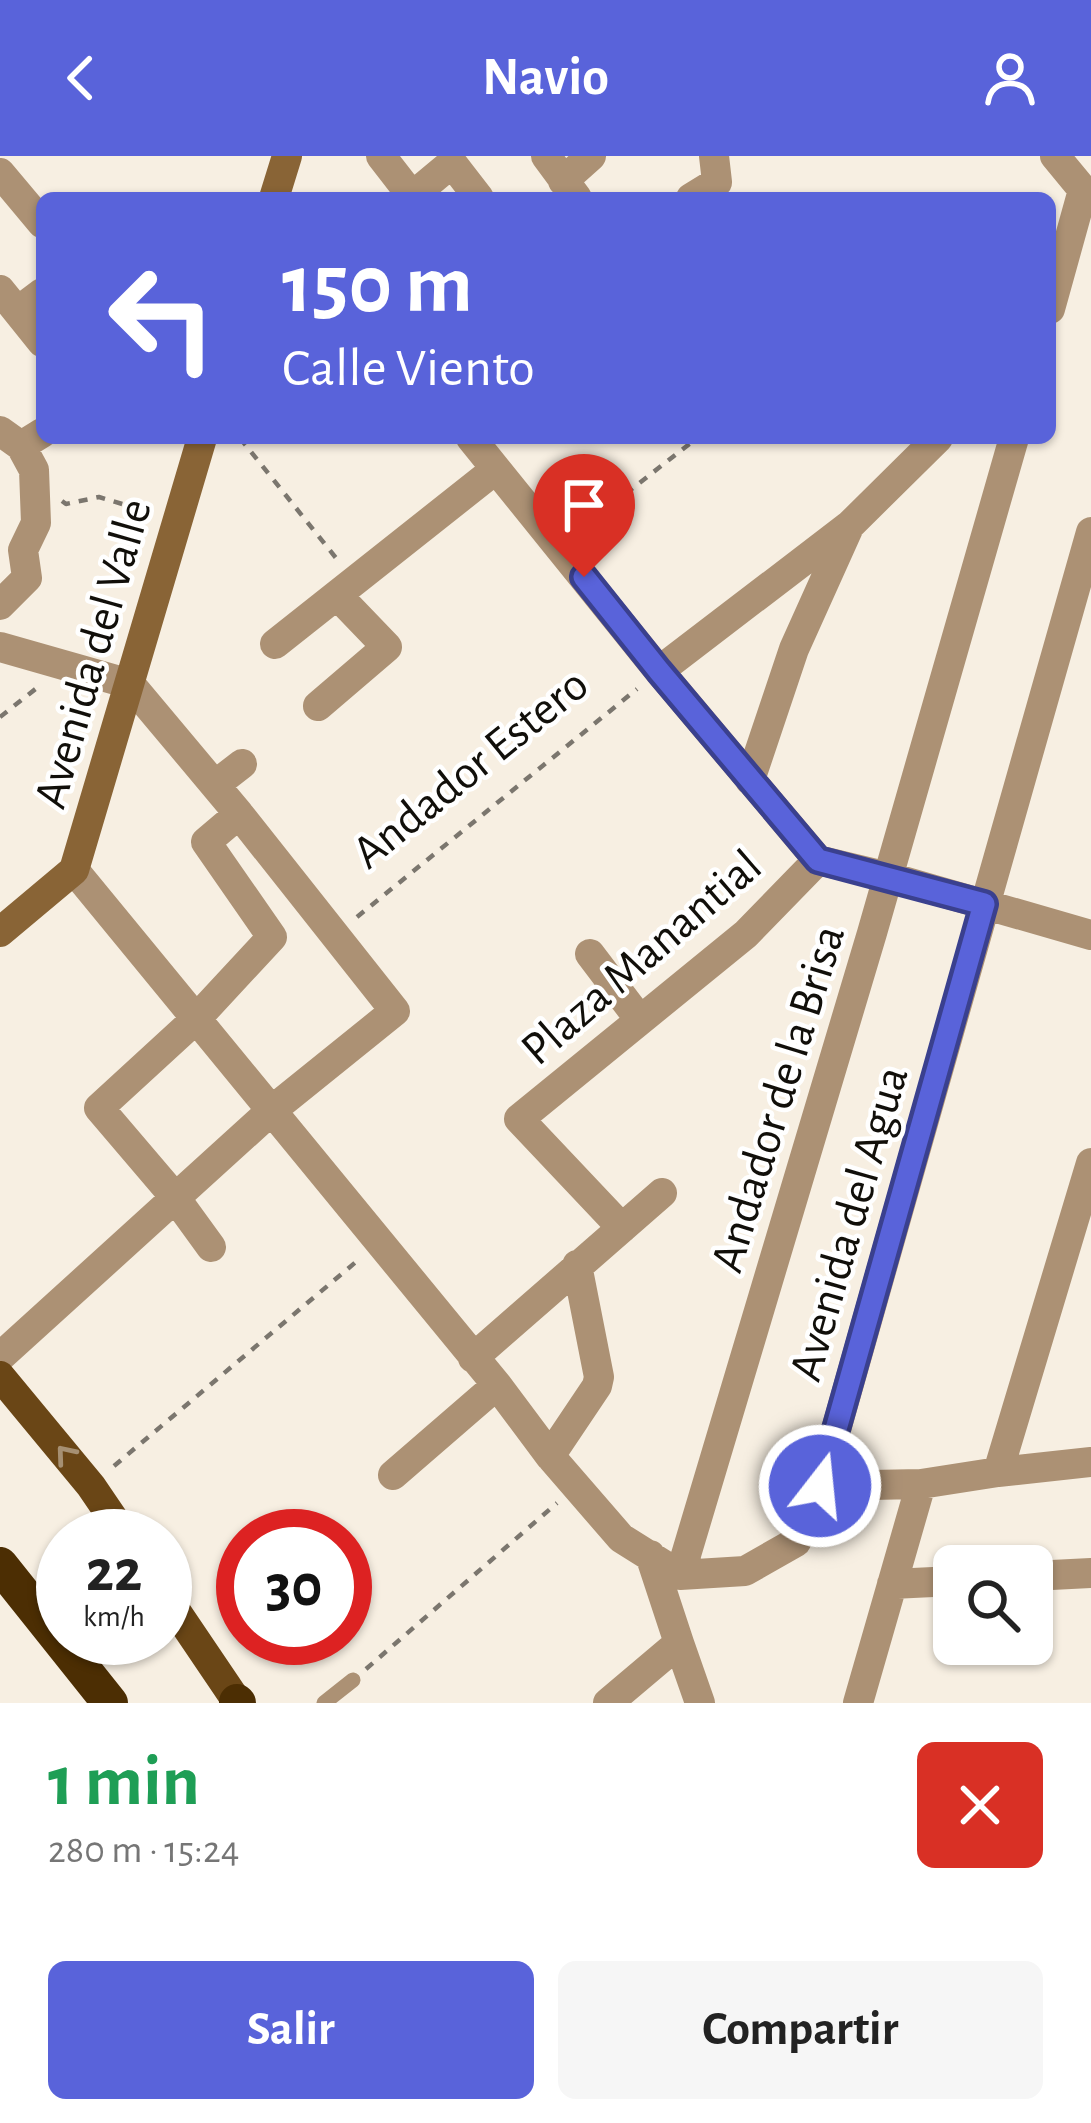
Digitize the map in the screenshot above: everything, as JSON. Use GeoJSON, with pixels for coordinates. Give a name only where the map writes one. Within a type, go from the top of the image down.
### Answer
{"type":"FeatureCollection","features":[{"type":"Feature","properties":{"kind":"highway"},"geometry":{"type":"LineString","coordinates":[[0,1565],[110,1703]]}},
{"type":"Feature","properties":{"kind":"main road"},"geometry":{"type":"LineString","coordinates":[[0,1376],[107,1509]]}},
{"type":"Feature","properties":{"kind":"main road"},"geometry":{"type":"LineString","coordinates":[[192,1635],[238,1703]]}},
{"type":"Feature","properties":{"kind":"street"},"geometry":{"type":"LineString","coordinates":[[276,192],[287,156]]}},
{"type":"Feature","properties":{"kind":"street"},"geometry":{"type":"LineString","coordinates":[[381,156],[407,192]]}},
{"type":"Feature","properties":{"kind":"street"},"geometry":{"type":"LineString","coordinates":[[562,178],[591,156]]}},
{"type":"Feature","properties":{"kind":"street"},"geometry":{"type":"LineString","coordinates":[[701,192],[717,182],[714,156]]}},
{"type":"Feature","properties":{"kind":"street"},"geometry":{"type":"LineString","coordinates":[[1055,156],[1083,190],[1056,287]]}},
{"type":"Feature","properties":{"kind":"street"},"geometry":{"type":"LineString","coordinates":[[417,192],[452,163],[474,192]]}},
{"type":"Feature","properties":{"kind":"street"},"geometry":{"type":"LineString","coordinates":[[5,190],[36,218]]}},
{"type":"Feature","properties":{"kind":"street","name":"Avenida del Valle"},"geometry":{"type":"LineString","coordinates":[[0,932],[74,870],[200,444]]}},
{"type":"Feature","properties":{"kind":"street"},"geometry":{"type":"LineString","coordinates":[[476,444],[818,860],[1091,935]]}},
{"type":"Feature","properties":{"kind":"street","name":"Andador Estero"},"geometry":{"type":"LineString","coordinates":[[659,671],[850,525],[930,444]]}},
{"type":"Feature","properties":{"kind":"street","name":"Andador de la Brisa"},"geometry":{"type":"LineString","coordinates":[[680,1575],[889,877],[1012,444]]}},
{"type":"Feature","properties":{"kind":"street"},"geometry":{"type":"LineString","coordinates":[[0,605],[27,578],[23,550],[36,523],[24,445]]}},
{"type":"Feature","properties":{"kind":"street"},"geometry":{"type":"LineString","coordinates":[[274,644],[496,469]]}},
{"type":"Feature","properties":{"kind":"street"},"geometry":{"type":"LineString","coordinates":[[750,780],[794,649],[850,525]]}},
{"type":"Feature","properties":{"kind":"street","name":"Avenida del Agua"},"geometry":{"type":"LineString","coordinates":[[680,1575],[745,1571],[796,1543],[820,1486],[1089,547]]}},
{"type":"Feature","properties":{"kind":"street"},"geometry":{"type":"LineString","coordinates":[[318,706],[387,647],[346,588]]}},
{"type":"Feature","properties":{"kind":"street"},"geometry":{"type":"LineString","coordinates":[[0,1357],[271,1111],[395,1011],[130,684],[6,655]]}},
{"type":"Feature","properties":{"kind":"street"},"geometry":{"type":"LineString","coordinates":[[215,785],[242,764]]}},
{"type":"Feature","properties":{"kind":"street"},"geometry":{"type":"LineString","coordinates":[[211,1247],[99,1108],[196,1019],[272,937],[206,842],[239,814]]}},
{"type":"Feature","properties":{"kind":"street","name":"Plaza Manantial"},"geometry":{"type":"LineString","coordinates":[[622,1228],[519,1119],[746,934],[818,860]]}},
{"type":"Feature","properties":{"kind":"street"},"geometry":{"type":"LineString","coordinates":[[74,870],[497,1384],[550,1456],[621,1538],[680,1575]]}},
{"type":"Feature","properties":{"kind":"street"},"geometry":{"type":"LineString","coordinates":[[590,954],[640,1020]]}},
{"type":"Feature","properties":{"kind":"street"},"geometry":{"type":"LineString","coordinates":[[998,1472],[1091,1163]]}},
{"type":"Feature","properties":{"kind":"street"},"geometry":{"type":"LineString","coordinates":[[473,1358],[662,1193]]}},
{"type":"Feature","properties":{"kind":"street"},"geometry":{"type":"LineString","coordinates":[[550,1456],[599,1377],[577,1265]]}},
{"type":"Feature","properties":{"kind":"street"},"geometry":{"type":"LineString","coordinates":[[393,1475],[497,1384]]}},
{"type":"Feature","properties":{"kind":"street"},"geometry":{"type":"LineString","coordinates":[[820,1486],[921,1484],[1091,1462]]}},
{"type":"Feature","properties":{"kind":"street"},"geometry":{"type":"LineString","coordinates":[[858,1703],[921,1484]]}},
{"type":"Feature","properties":{"kind":"street"},"geometry":{"type":"LineString","coordinates":[[650,1555],[700,1703]]}},
{"type":"Feature","properties":{"kind":"street"},"geometry":{"type":"LineString","coordinates":[[1053,1575],[1091,1573]]}},
{"type":"Feature","properties":{"kind":"street"},"geometry":{"type":"LineString","coordinates":[[892,1584],[933,1582]]}},
{"type":"Feature","properties":{"kind":"street"},"geometry":{"type":"LineString","coordinates":[[608,1703],[679,1643]]}},
{"type":"Feature","properties":{"kind":"lane"},"geometry":{"type":"LineString","coordinates":[[324,1703],[352,1680]]}},
{"type":"Feature","properties":{"kind":"path"},"geometry":{"type":"LineString","coordinates":[[244,444],[346,588]]}},
{"type":"Feature","properties":{"kind":"path"},"geometry":{"type":"LineString","coordinates":[[560,546],[689,444]]}},
{"type":"Feature","properties":{"kind":"path"},"geometry":{"type":"LineString","coordinates":[[24,445],[65,504],[99,497],[177,520]]}},
{"type":"Feature","properties":{"kind":"path"},"geometry":{"type":"LineString","coordinates":[[0,717],[64,665]]}},
{"type":"Feature","properties":{"kind":"path","name":"Andador Estero"},"geometry":{"type":"LineString","coordinates":[[334,936],[659,671]]}},
{"type":"Feature","properties":{"kind":"path"},"geometry":{"type":"LineString","coordinates":[[91,1486],[379,1242]]}},
{"type":"Feature","properties":{"kind":"path"},"geometry":{"type":"LineString","coordinates":[[352,1680],[578,1485]]}},
{"type":"Feature","properties":{"kind":"route"},"geometry":{"type":"LineString","coordinates":[[584,577],[818,860],[984,904],[820,1486]]}}]}
